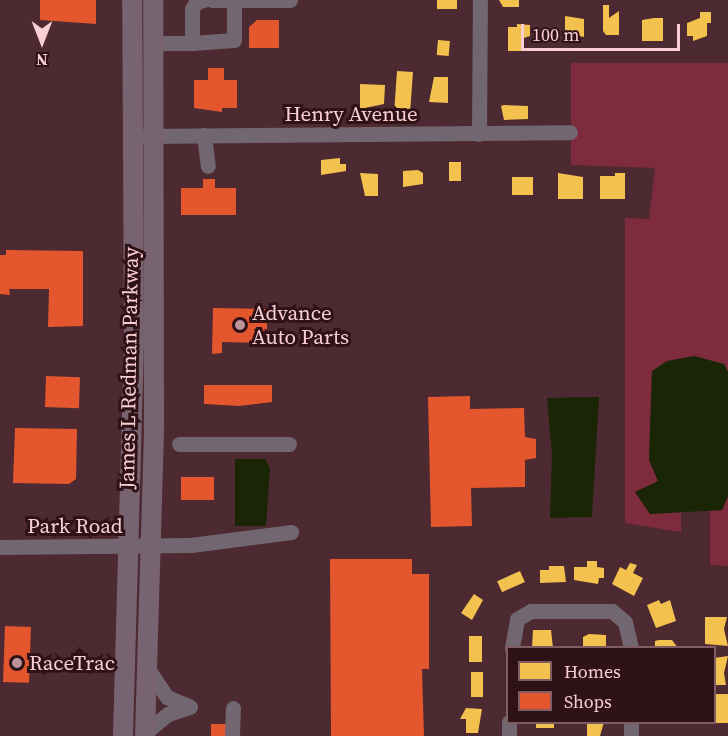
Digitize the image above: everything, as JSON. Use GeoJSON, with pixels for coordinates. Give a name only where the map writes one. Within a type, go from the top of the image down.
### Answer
{"type":"FeatureCollection","features":[{"type":"Feature","properties":{"kind":"main road","name":"James L Redman Parkway"},"geometry":{"type":"LineString","coordinates":[[123,736],[134,341],[132,0]]}},
{"type":"Feature","properties":{"kind":"main road","name":"James L Redman Parkway"},"geometry":{"type":"LineString","coordinates":[[142,735],[146,702],[155,341],[153,0]]}},
{"type":"Feature","properties":{"kind":"main road"},"geometry":{"type":"LineString","coordinates":[[130,547],[141,580],[138,681],[146,702]]}},
{"type":"Feature","properties":{"kind":"main road"},"geometry":{"type":"LineString","coordinates":[[124,704],[142,735]]}},
{"type":"Feature","properties":{"kind":"street"},"geometry":{"type":"LineString","coordinates":[[192,43],[192,9],[196,2],[204,0]]}},
{"type":"Feature","properties":{"kind":"street"},"geometry":{"type":"LineString","coordinates":[[212,0],[290,0]]}},
{"type":"Feature","properties":{"kind":"street"},"geometry":{"type":"LineString","coordinates":[[479,134],[480,0]]}},
{"type":"Feature","properties":{"kind":"street"},"geometry":{"type":"LineString","coordinates":[[153,43],[234,40],[234,1]]}},
{"type":"Feature","properties":{"kind":"street","name":"Henry Avenue"},"geometry":{"type":"LineString","coordinates":[[133,136],[570,132]]}},
{"type":"Feature","properties":{"kind":"street"},"geometry":{"type":"LineString","coordinates":[[204,135],[208,166]]}},
{"type":"Feature","properties":{"kind":"street"},"geometry":{"type":"LineString","coordinates":[[134,341],[155,341]]}},
{"type":"Feature","properties":{"kind":"street"},"geometry":{"type":"LineString","coordinates":[[179,444],[289,444]]}},
{"type":"Feature","properties":{"kind":"street","name":"Park Road"},"geometry":{"type":"LineString","coordinates":[[0,547],[191,545],[291,532]]}},
{"type":"Feature","properties":{"kind":"street"},"geometry":{"type":"LineString","coordinates":[[512,646],[517,619],[531,611],[612,611],[625,622],[631,646]]}},
{"type":"Feature","properties":{"kind":"street"},"geometry":{"type":"LineString","coordinates":[[142,735],[168,714],[190,707],[167,697],[147,668]]}},
{"type":"Feature","properties":{"kind":"street"},"geometry":{"type":"LineString","coordinates":[[124,704],[146,702]]}},
{"type":"Feature","properties":{"kind":"street"},"geometry":{"type":"LineString","coordinates":[[232,736],[233,708]]}},
{"type":"Feature","properties":{"kind":"shaded area"},"geometry":{"type":"Polygon","coordinates":[[[571,63],[728,63],[728,372],[724,364],[652,371],[649,460],[658,481],[636,492],[650,514],[681,511],[681,532],[625,523],[625,218],[649,219],[655,168],[571,165],[571,63]]]}},
{"type":"Feature","properties":{"kind":"shaded area"},"geometry":{"type":"Polygon","coordinates":[[[694,356],[724,364],[728,372],[728,496],[722,510],[650,514],[635,492],[658,481],[649,460],[652,371],[667,361],[694,356]]]}},
{"type":"Feature","properties":{"kind":"shaded area"},"geometry":{"type":"Polygon","coordinates":[[[599,397],[592,517],[550,518],[552,455],[547,398],[599,397]]]}},
{"type":"Feature","properties":{"kind":"shaded area"},"geometry":{"type":"Polygon","coordinates":[[[235,459],[265,459],[270,468],[266,526],[235,526],[235,459]]]}},
{"type":"Feature","properties":{"kind":"shaded area"},"geometry":{"type":"Polygon","coordinates":[[[728,496],[728,566],[710,565],[710,511],[722,510],[728,496]]]}},
{"type":"Feature","properties":{"kind":"building: Homes"},"geometry":{"type":"Polygon","coordinates":[[[437,0],[457,0],[457,9],[437,9],[437,0]]]}},
{"type":"Feature","properties":{"kind":"building: Homes"},"geometry":{"type":"Polygon","coordinates":[[[499,0],[519,0],[519,7],[503,7],[499,0]]]}},
{"type":"Feature","properties":{"kind":"building: Homes"},"geometry":{"type":"Polygon","coordinates":[[[603,5],[609,5],[609,18],[619,11],[619,35],[606,35],[603,31],[603,5]]]}},
{"type":"Feature","properties":{"kind":"building: Homes"},"geometry":{"type":"Polygon","coordinates":[[[700,12],[711,12],[711,23],[707,23],[707,36],[693,41],[693,36],[687,36],[687,23],[700,18],[700,12]]]}},
{"type":"Feature","properties":{"kind":"building: Homes"},"geometry":{"type":"Polygon","coordinates":[[[565,16],[584,19],[584,37],[565,33],[565,16]]]}},
{"type":"Feature","properties":{"kind":"building: Homes"},"geometry":{"type":"Polygon","coordinates":[[[663,18],[663,41],[642,41],[642,20],[663,18]]]}},
{"type":"Feature","properties":{"kind":"building: Homes"},"geometry":{"type":"Polygon","coordinates":[[[517,24],[530,25],[530,36],[521,39],[521,51],[508,51],[508,27],[517,27],[517,24]]]}},
{"type":"Feature","properties":{"kind":"building: Homes"},"geometry":{"type":"Polygon","coordinates":[[[438,40],[450,41],[449,56],[437,55],[438,40]]]}},
{"type":"Feature","properties":{"kind":"building: Homes"},"geometry":{"type":"Polygon","coordinates":[[[397,71],[413,72],[410,109],[394,108],[397,71]]]}},
{"type":"Feature","properties":{"kind":"building: Homes"},"geometry":{"type":"Polygon","coordinates":[[[434,77],[448,77],[448,103],[429,102],[434,77]]]}},
{"type":"Feature","properties":{"kind":"building: Homes"},"geometry":{"type":"Polygon","coordinates":[[[360,84],[385,85],[384,104],[360,109],[360,84]]]}},
{"type":"Feature","properties":{"kind":"building: Homes"},"geometry":{"type":"Polygon","coordinates":[[[501,106],[528,106],[528,119],[504,120],[501,106]]]}},
{"type":"Feature","properties":{"kind":"building: Homes"},"geometry":{"type":"Polygon","coordinates":[[[340,158],[340,164],[346,164],[346,171],[321,175],[321,160],[340,158]]]}},
{"type":"Feature","properties":{"kind":"building: Homes"},"geometry":{"type":"Polygon","coordinates":[[[449,162],[461,162],[461,181],[449,181],[449,162]]]}},
{"type":"Feature","properties":{"kind":"building: Homes"},"geometry":{"type":"Polygon","coordinates":[[[418,170],[423,173],[423,184],[403,187],[403,171],[418,170]]]}},
{"type":"Feature","properties":{"kind":"building: Homes"},"geometry":{"type":"Polygon","coordinates":[[[360,173],[378,174],[378,196],[365,196],[360,173]]]}},
{"type":"Feature","properties":{"kind":"building: Homes"},"geometry":{"type":"Polygon","coordinates":[[[558,173],[583,177],[583,199],[558,199],[558,173]]]}},
{"type":"Feature","properties":{"kind":"building: Homes"},"geometry":{"type":"Polygon","coordinates":[[[615,173],[625,173],[625,199],[600,199],[600,176],[615,176],[615,173]]]}},
{"type":"Feature","properties":{"kind":"building: Homes"},"geometry":{"type":"Polygon","coordinates":[[[512,177],[533,177],[533,195],[512,195],[512,177]]]}},
{"type":"Feature","properties":{"kind":"building: Homes"},"geometry":{"type":"Polygon","coordinates":[[[587,561],[597,561],[597,567],[604,568],[604,578],[599,578],[598,584],[574,580],[574,567],[587,567],[587,561]]]}},
{"type":"Feature","properties":{"kind":"building: Homes"},"geometry":{"type":"Polygon","coordinates":[[[630,563],[637,565],[633,573],[643,578],[634,596],[612,584],[620,567],[626,570],[630,563]]]}},
{"type":"Feature","properties":{"kind":"building: Homes"},"geometry":{"type":"Polygon","coordinates":[[[549,566],[564,566],[566,582],[540,583],[540,570],[549,570],[549,566]]]}},
{"type":"Feature","properties":{"kind":"building: Homes"},"geometry":{"type":"Polygon","coordinates":[[[520,571],[525,582],[502,592],[497,581],[520,571]]]}},
{"type":"Feature","properties":{"kind":"building: Homes"},"geometry":{"type":"Polygon","coordinates":[[[474,594],[483,600],[472,620],[461,613],[474,594]]]}},
{"type":"Feature","properties":{"kind":"building: Homes"},"geometry":{"type":"Polygon","coordinates":[[[659,600],[661,604],[670,600],[676,621],[656,628],[647,605],[659,600]]]}},
{"type":"Feature","properties":{"kind":"building: Homes"},"geometry":{"type":"Polygon","coordinates":[[[705,617],[727,617],[724,629],[728,646],[705,644],[705,617]]]}},
{"type":"Feature","properties":{"kind":"building: Homes"},"geometry":{"type":"Polygon","coordinates":[[[533,630],[551,630],[553,646],[532,646],[533,630]]]}},
{"type":"Feature","properties":{"kind":"building: Homes"},"geometry":{"type":"Polygon","coordinates":[[[589,634],[606,635],[606,646],[583,646],[583,637],[589,634]]]}},
{"type":"Feature","properties":{"kind":"building: Homes"},"geometry":{"type":"Polygon","coordinates":[[[469,636],[482,636],[482,662],[469,662],[469,636]]]}},
{"type":"Feature","properties":{"kind":"building: Homes"},"geometry":{"type":"Polygon","coordinates":[[[672,640],[676,646],[655,646],[655,641],[672,640]]]}},
{"type":"Feature","properties":{"kind":"building: Homes"},"geometry":{"type":"Polygon","coordinates":[[[728,656],[724,673],[726,685],[716,685],[716,658],[728,656]]]}},
{"type":"Feature","properties":{"kind":"building: Homes"},"geometry":{"type":"Polygon","coordinates":[[[471,672],[483,672],[483,697],[471,697],[471,672]]]}},
{"type":"Feature","properties":{"kind":"building: Homes"},"geometry":{"type":"Polygon","coordinates":[[[716,694],[728,694],[728,723],[716,723],[716,694]]]}},
{"type":"Feature","properties":{"kind":"building: Homes"},"geometry":{"type":"Polygon","coordinates":[[[466,708],[482,709],[478,733],[466,733],[466,719],[460,719],[466,708]]]}},
{"type":"Feature","properties":{"kind":"building: Homes"},"geometry":{"type":"Polygon","coordinates":[[[536,724],[554,724],[554,728],[536,728],[536,724]]]}},
{"type":"Feature","properties":{"kind":"building: Homes"},"geometry":{"type":"Polygon","coordinates":[[[587,724],[603,724],[600,736],[587,736],[587,724]]]}},
{"type":"Feature","properties":{"kind":"building: Shops"},"geometry":{"type":"Polygon","coordinates":[[[40,0],[96,0],[96,24],[40,20],[40,0]]]}},
{"type":"Feature","properties":{"kind":"building: Shops"},"geometry":{"type":"Polygon","coordinates":[[[257,20],[279,20],[279,48],[249,48],[249,27],[257,20]]]}},
{"type":"Feature","properties":{"kind":"building: Shops"},"geometry":{"type":"Polygon","coordinates":[[[208,68],[224,68],[224,80],[237,80],[237,108],[222,108],[222,112],[194,108],[194,80],[208,80],[208,68]]]}},
{"type":"Feature","properties":{"kind":"building: Shops"},"geometry":{"type":"Polygon","coordinates":[[[203,179],[215,179],[215,188],[236,188],[236,215],[181,215],[181,188],[203,188],[203,179]]]}},
{"type":"Feature","properties":{"kind":"building: Shops"},"geometry":{"type":"Polygon","coordinates":[[[6,250],[83,251],[83,326],[48,327],[49,289],[9,289],[10,295],[0,294],[0,255],[6,255],[6,250]]]}},
{"type":"Feature","properties":{"kind":"building: Shops","name":"Advance Auto Parts"},"geometry":{"type":"Polygon","coordinates":[[[213,308],[267,309],[267,343],[222,342],[222,353],[212,354],[213,308]]]}},
{"type":"Feature","properties":{"kind":"building: Shops"},"geometry":{"type":"Polygon","coordinates":[[[46,376],[80,377],[79,408],[45,407],[46,376]]]}},
{"type":"Feature","properties":{"kind":"building: Shops"},"geometry":{"type":"Polygon","coordinates":[[[204,385],[272,385],[272,402],[239,406],[204,404],[204,385]]]}},
{"type":"Feature","properties":{"kind":"building: Shops"},"geometry":{"type":"Polygon","coordinates":[[[470,396],[470,409],[524,408],[525,437],[536,439],[536,458],[525,460],[525,487],[471,488],[472,526],[431,527],[428,397],[470,396]]]}},
{"type":"Feature","properties":{"kind":"building: Shops"},"geometry":{"type":"Polygon","coordinates":[[[15,428],[77,429],[76,479],[69,484],[13,483],[15,428]]]}},
{"type":"Feature","properties":{"kind":"building: Shops"},"geometry":{"type":"Polygon","coordinates":[[[181,477],[214,477],[214,500],[181,500],[181,477]]]}},
{"type":"Feature","properties":{"kind":"building: Shops"},"geometry":{"type":"Polygon","coordinates":[[[330,559],[412,559],[412,574],[429,574],[429,669],[422,669],[424,736],[331,736],[330,559]]]}},
{"type":"Feature","properties":{"kind":"building: Shops","name":"RaceTrac"},"geometry":{"type":"Polygon","coordinates":[[[5,626],[31,627],[29,683],[3,682],[5,626]]]}},
{"type":"Feature","properties":{"kind":"building: Shops"},"geometry":{"type":"Polygon","coordinates":[[[211,724],[228,724],[228,736],[211,736],[211,724]]]}},
{"type":"Feature","properties":{"kind":"place","name":"Advance Auto Parts"},"geometry":{"type":"Point","coordinates":[240,325]}},
{"type":"Feature","properties":{"kind":"place","name":"RaceTrac"},"geometry":{"type":"Point","coordinates":[17,663]}}]}
